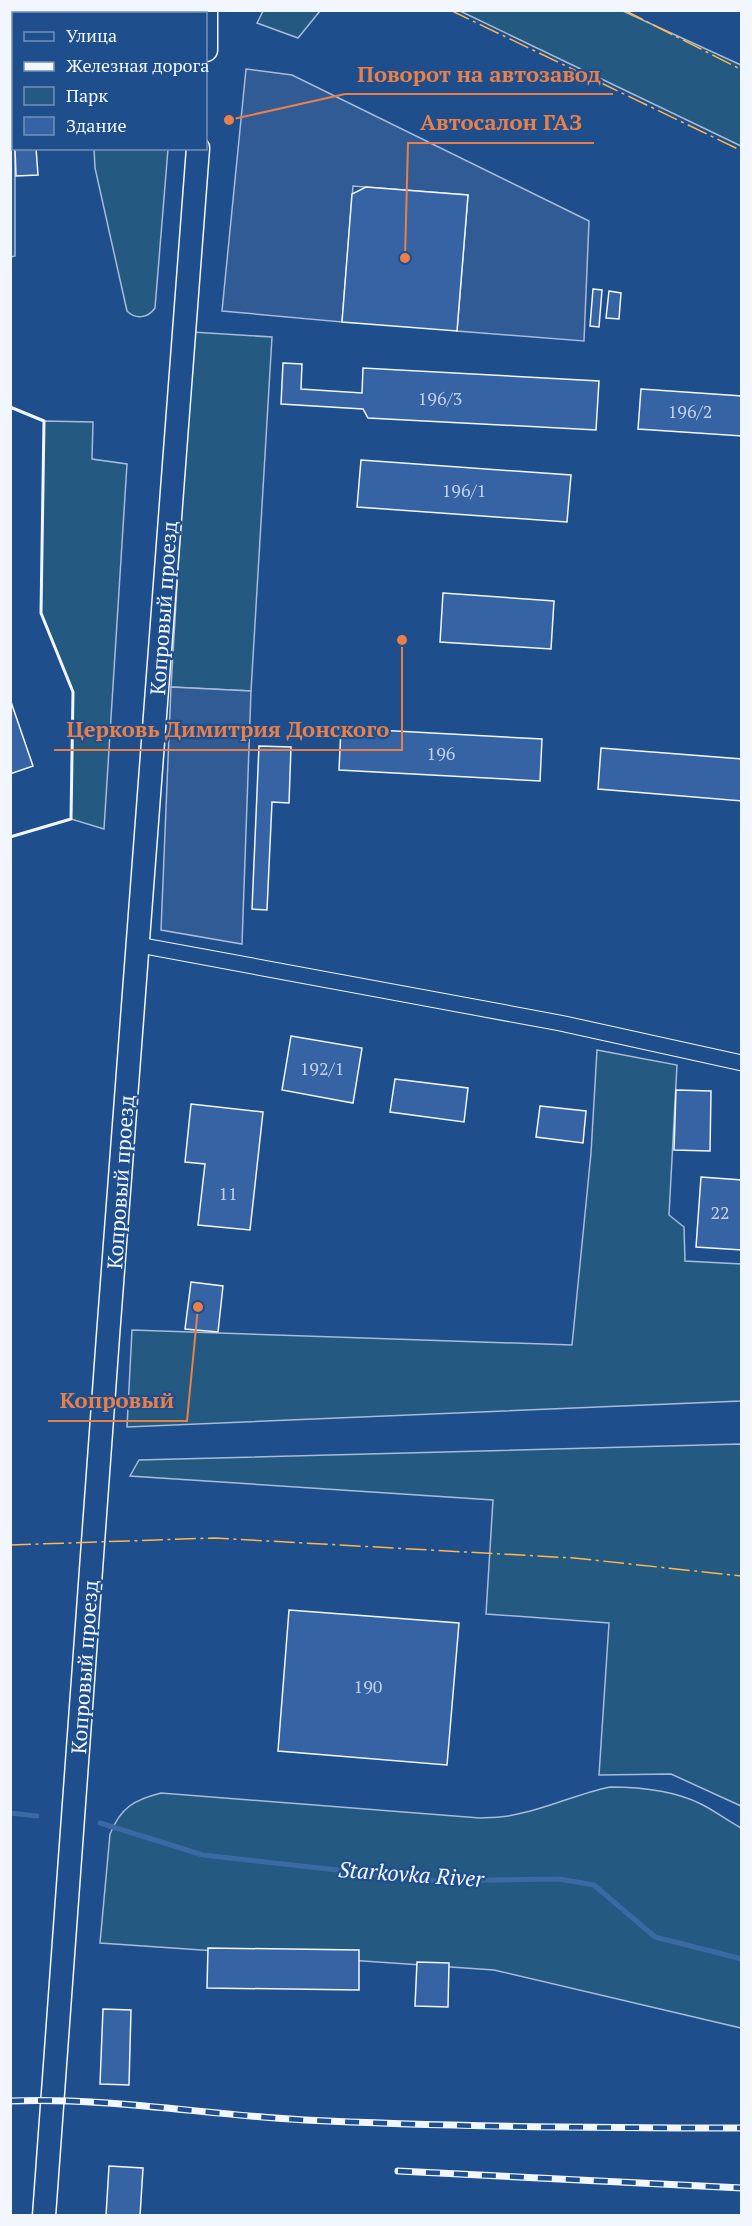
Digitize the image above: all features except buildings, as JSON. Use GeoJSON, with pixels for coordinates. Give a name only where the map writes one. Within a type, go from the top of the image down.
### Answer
{"type":"FeatureCollection","features":[{"type":"Feature","properties":{"kind":"main road"},"geometry":{"type":"LineString","coordinates":[[207,40],[223,10]]}},
{"type":"Feature","properties":{"kind":"main road","name":"Копровый проезд"},"geometry":{"type":"LineString","coordinates":[[44,2216],[198,150]]}},
{"type":"Feature","properties":{"kind":"street"},"geometry":{"type":"LineString","coordinates":[[139,945],[560,1023],[741,1064]]}},
{"type":"Feature","properties":{"kind":"green space"},"geometry":{"type":"Polygon","coordinates":[[[11,10],[157,10],[157,12],[12,12],[11,29],[11,10]]]}},
{"type":"Feature","properties":{"kind":"green space"},"geometry":{"type":"Polygon","coordinates":[[[263,10],[320,11],[298,38],[257,23],[263,10]]]}},
{"type":"Feature","properties":{"kind":"green space"},"geometry":{"type":"Polygon","coordinates":[[[460,11],[623,11],[741,65],[741,146],[460,11]]]}},
{"type":"Feature","properties":{"kind":"green space"},"geometry":{"type":"Polygon","coordinates":[[[94,150],[168,150],[155,308],[145,316],[134,316],[127,311],[95,168],[94,150]]]}},
{"type":"Feature","properties":{"kind":"green space"},"geometry":{"type":"Polygon","coordinates":[[[192,332],[272,337],[251,691],[171,687],[192,332]]]}},
{"type":"Feature","properties":{"kind":"green space"},"geometry":{"type":"Polygon","coordinates":[[[44,421],[93,422],[92,459],[127,464],[104,829],[71,819],[73,692],[41,613],[44,421]]]}},
{"type":"Feature","properties":{"kind":"green space"},"geometry":{"type":"Polygon","coordinates":[[[597,1050],[677,1065],[669,1215],[684,1227],[685,1261],[741,1264],[741,1401],[127,1427],[132,1330],[572,1345],[591,1153],[597,1050]]]}},
{"type":"Feature","properties":{"kind":"green space"},"geometry":{"type":"Polygon","coordinates":[[[741,1444],[741,1806],[671,1774],[599,1775],[609,1623],[486,1614],[493,1500],[130,1476],[139,1460],[741,1444]]]}},
{"type":"Feature","properties":{"kind":"green space"},"geometry":{"type":"Polygon","coordinates":[[[610,1787],[645,1789],[679,1795],[701,1804],[741,1828],[741,2028],[494,1970],[100,1943],[110,1834],[119,1817],[130,1806],[161,1793],[480,1818],[505,1817],[526,1812],[610,1787]]]}},
{"type":"Feature","properties":{"kind":"shaded area"},"geometry":{"type":"Polygon","coordinates":[[[246,69],[292,75],[589,221],[584,341],[457,331],[468,195],[353,186],[342,322],[222,311],[246,69]]]}},
{"type":"Feature","properties":{"kind":"shaded area"},"geometry":{"type":"Polygon","coordinates":[[[10,146],[12,150],[15,150],[15,256],[11,257],[10,146]]]}},
{"type":"Feature","properties":{"kind":"shaded area"},"geometry":{"type":"Polygon","coordinates":[[[171,687],[251,691],[242,944],[161,930],[171,687]]]}},
{"type":"Feature","properties":{"kind":"waterway","name":"Starkovka River"},"geometry":{"type":"LineString","coordinates":[[10,1813],[37,1816]]}},
{"type":"Feature","properties":{"kind":"waterway","name":"Starkovka River"},"geometry":{"type":"LineString","coordinates":[[100,1823],[203,1855],[436,1881],[559,1879],[594,1885],[655,1937],[742,1959]]}},
{"type":"Feature","properties":{"kind":"railway"},"geometry":{"type":"LineString","coordinates":[[10,2101],[84,2102],[268,2118],[359,2122],[523,2127],[742,2128]]}},
{"type":"Feature","properties":{"kind":"railway"},"geometry":{"type":"LineString","coordinates":[[398,2171],[742,2188]]}},
{"type":"Feature","properties":{"kind":"wall"},"geometry":{"type":"LineString","coordinates":[[10,407],[44,421],[41,613],[73,692],[71,819],[10,837]]}},
{"type":"Feature","properties":{"kind":"power"},"geometry":{"type":"LineString","coordinates":[[450,10],[742,151]]}},
{"type":"Feature","properties":{"kind":"power"},"geometry":{"type":"LineString","coordinates":[[624,10],[742,70]]}},
{"type":"Feature","properties":{"kind":"power"},"geometry":{"type":"LineString","coordinates":[[10,1545],[214,1538],[574,1558],[742,1576]]}},
{"type":"Feature","properties":{"kind":"place","name":"Поворот на автозавод"},"geometry":{"type":"Point","coordinates":[229,120]}},
{"type":"Feature","properties":{"kind":"place","name":"Автосалон ГАЗ"},"geometry":{"type":"Point","coordinates":[405,258]}},
{"type":"Feature","properties":{"kind":"place","name":"Церковь Димитрия Донского"},"geometry":{"type":"Point","coordinates":[402,640]}},
{"type":"Feature","properties":{"kind":"place","name":"Копровый"},"geometry":{"type":"Point","coordinates":[198,1307]}}]}
